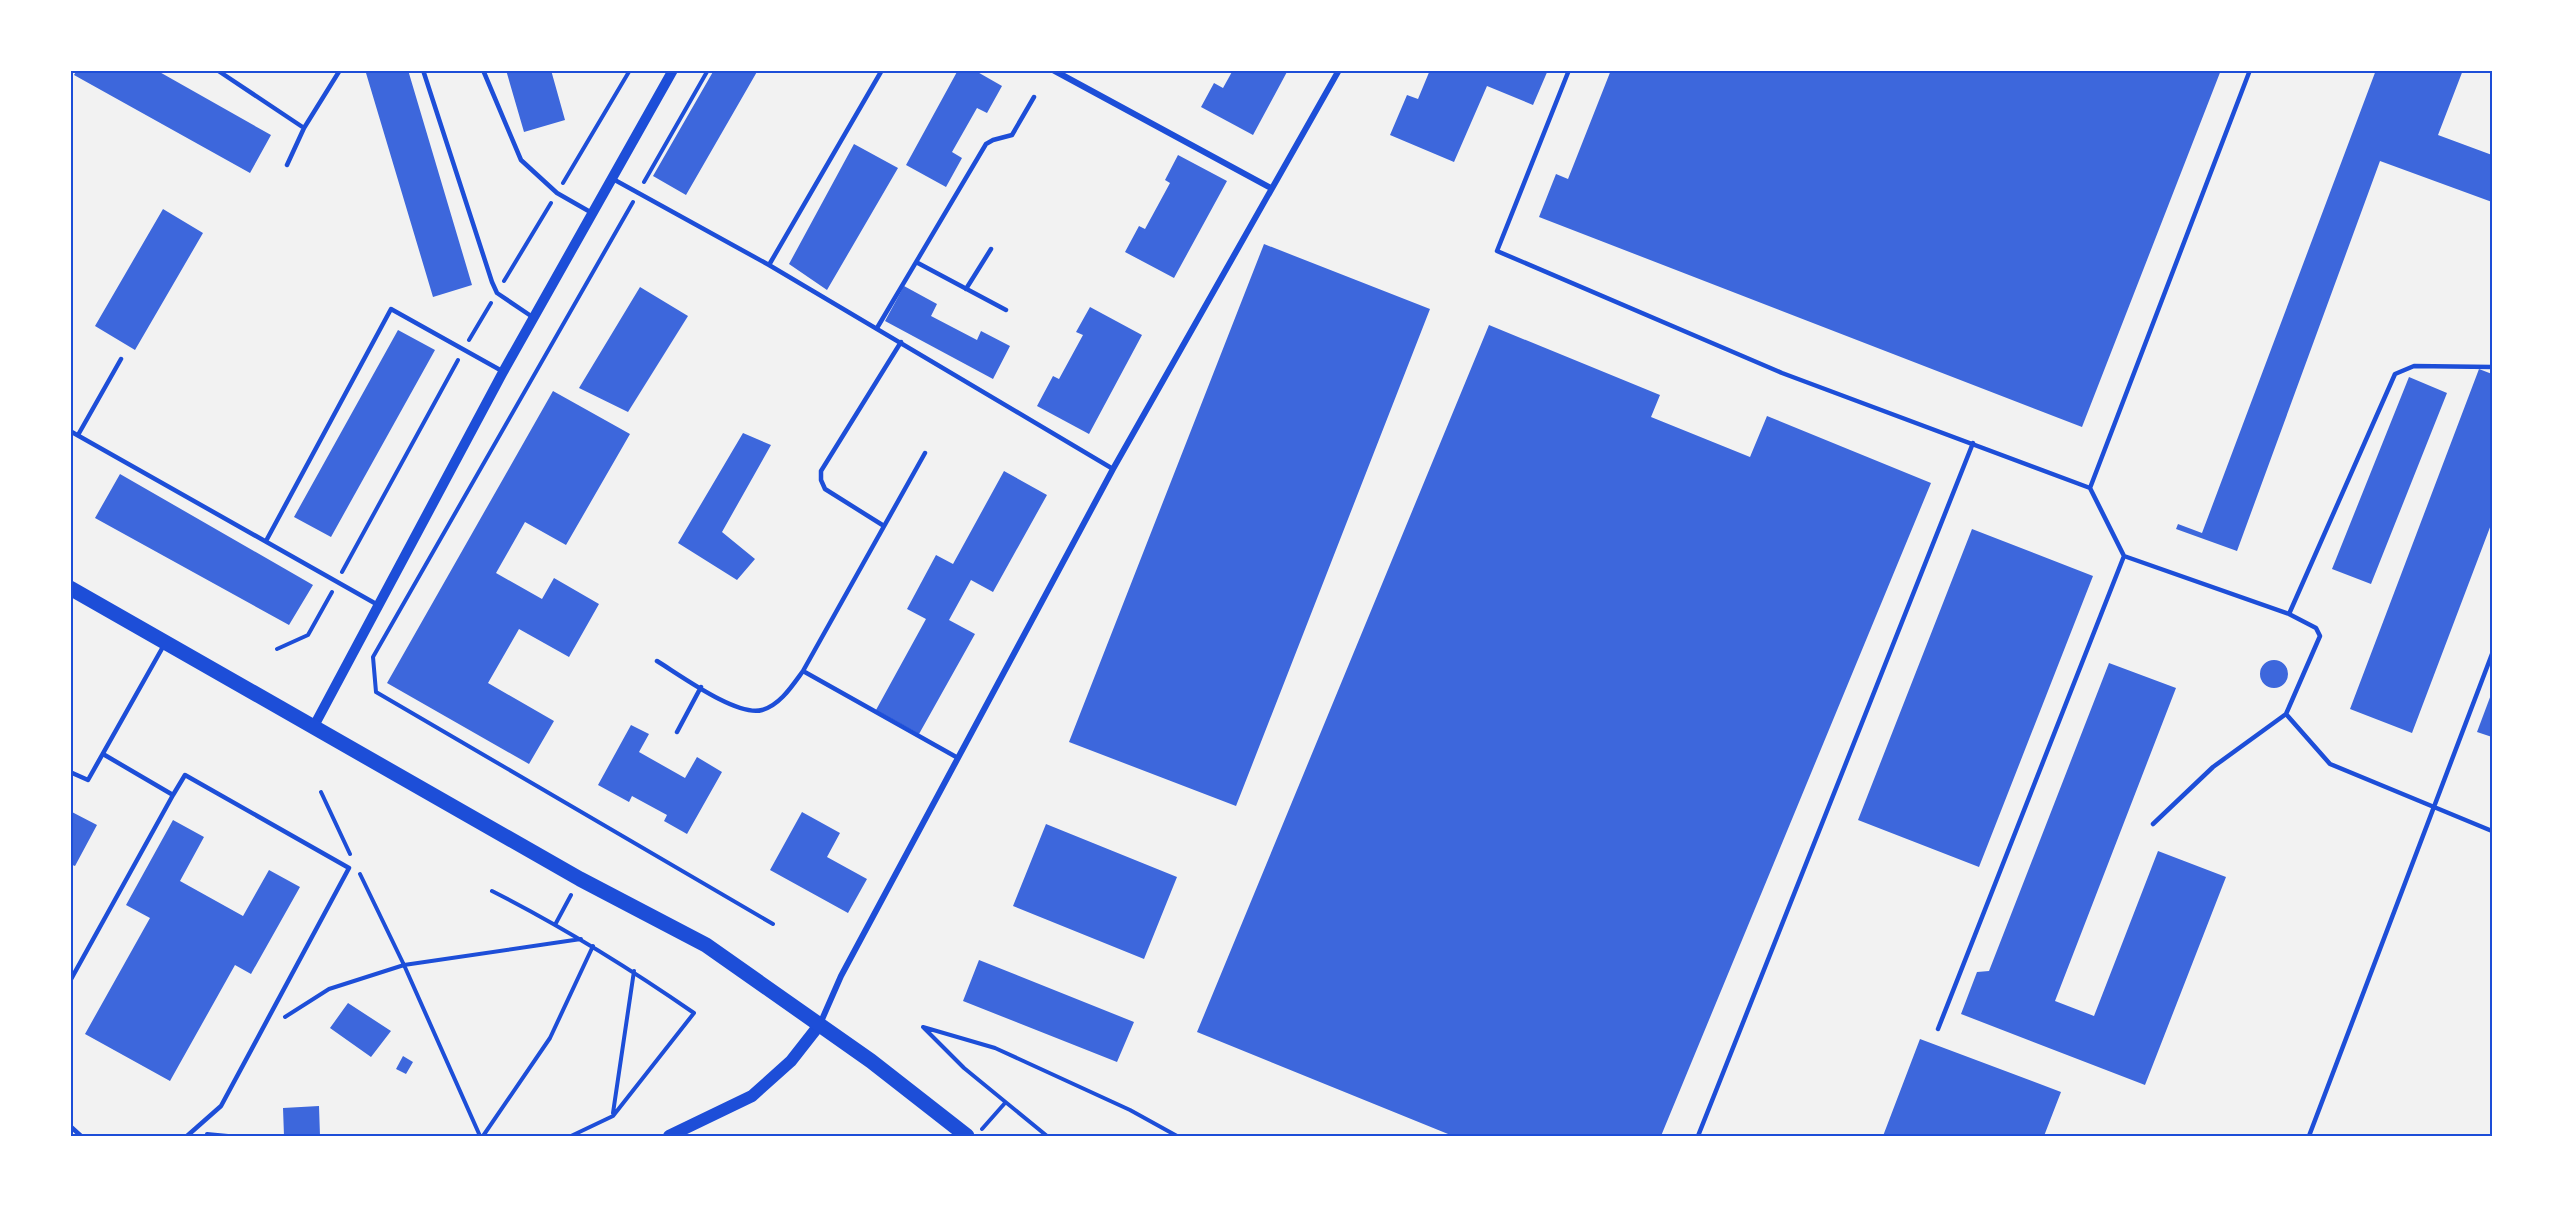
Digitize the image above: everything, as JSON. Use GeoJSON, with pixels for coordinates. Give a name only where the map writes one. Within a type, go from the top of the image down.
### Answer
{"type":"FeatureCollection","features":[{"type":"Feature","properties":{"kind":"main road"},"geometry":{"type":"LineString","coordinates":[[70,588],[580,879],[706,945],[871,1061],[967,1137]]}},
{"type":"Feature","properties":{"kind":"main road"},"geometry":{"type":"LineString","coordinates":[[669,1137],[752,1095],[791,1061],[820,1024]]}},
{"type":"Feature","properties":{"kind":"street"},"geometry":{"type":"LineString","coordinates":[[314,726],[504,372],[673,70]]}},
{"type":"Feature","properties":{"kind":"street"},"geometry":{"type":"LineString","coordinates":[[1053,70],[1271,188]]}},
{"type":"Feature","properties":{"kind":"street"},"geometry":{"type":"LineString","coordinates":[[820,1024],[842,976],[1113,469],[1339,70]]}},
{"type":"Feature","properties":{"kind":"lane"},"geometry":{"type":"LineString","coordinates":[[217,70],[304,128]]}},
{"type":"Feature","properties":{"kind":"lane"},"geometry":{"type":"LineString","coordinates":[[287,165],[304,128],[340,70]]}},
{"type":"Feature","properties":{"kind":"lane"},"geometry":{"type":"LineString","coordinates":[[423,70],[497,293],[534,318]]}},
{"type":"Feature","properties":{"kind":"lane"},"geometry":{"type":"LineString","coordinates":[[483,70],[521,160],[557,193],[592,213]]}},
{"type":"Feature","properties":{"kind":"lane"},"geometry":{"type":"LineString","coordinates":[[769,265],[882,70]]}},
{"type":"Feature","properties":{"kind":"lane"},"geometry":{"type":"LineString","coordinates":[[1569,70],[1497,251],[1782,373],[2090,488],[2124,556],[2289,614],[2316,628],[2320,636],[2286,714],[2213,767],[2153,824]]}},
{"type":"Feature","properties":{"kind":"lane"},"geometry":{"type":"LineString","coordinates":[[2090,488],[2250,70]]}},
{"type":"Feature","properties":{"kind":"lane"},"geometry":{"type":"LineString","coordinates":[[878,328],[986,144],[1012,135],[1034,97]]}},
{"type":"Feature","properties":{"kind":"lane"},"geometry":{"type":"LineString","coordinates":[[613,179],[878,328],[1113,469]]}},
{"type":"Feature","properties":{"kind":"lane"},"geometry":{"type":"LineString","coordinates":[[966,289],[991,249]]}},
{"type":"Feature","properties":{"kind":"lane"},"geometry":{"type":"LineString","coordinates":[[916,262],[1006,310]]}},
{"type":"Feature","properties":{"kind":"lane"},"geometry":{"type":"LineString","coordinates":[[266,541],[391,309],[504,372]]}},
{"type":"Feature","properties":{"kind":"lane"},"geometry":{"type":"LineString","coordinates":[[884,526],[825,489],[821,480],[821,471],[901,342]]}},
{"type":"Feature","properties":{"kind":"lane"},"geometry":{"type":"LineString","coordinates":[[78,435],[121,358]]}},
{"type":"Feature","properties":{"kind":"lane"},"geometry":{"type":"LineString","coordinates":[[2289,614],[2395,374],[2414,366],[2493,367]]}},
{"type":"Feature","properties":{"kind":"lane"},"geometry":{"type":"LineString","coordinates":[[70,431],[378,606]]}},
{"type":"Feature","properties":{"kind":"lane"},"geometry":{"type":"LineString","coordinates":[[1698,1137],[1973,443]]}},
{"type":"Feature","properties":{"kind":"lane"},"geometry":{"type":"LineString","coordinates":[[657,661],[743,711],[763,710],[784,696],[803,672],[925,453]]}},
{"type":"Feature","properties":{"kind":"lane"},"geometry":{"type":"LineString","coordinates":[[1938,1029],[2124,556]]}},
{"type":"Feature","properties":{"kind":"lane"},"geometry":{"type":"LineString","coordinates":[[70,772],[87,780],[165,643]]}},
{"type":"Feature","properties":{"kind":"lane"},"geometry":{"type":"LineString","coordinates":[[2309,1137],[2493,654]]}},
{"type":"Feature","properties":{"kind":"lane"},"geometry":{"type":"LineString","coordinates":[[803,672],[958,758]]}},
{"type":"Feature","properties":{"kind":"lane"},"geometry":{"type":"LineString","coordinates":[[677,732],[701,687]]}},
{"type":"Feature","properties":{"kind":"lane"},"geometry":{"type":"LineString","coordinates":[[2286,714],[2330,764],[2493,831]]}},
{"type":"Feature","properties":{"kind":"lane"},"geometry":{"type":"LineString","coordinates":[[103,754],[173,795]]}},
{"type":"Feature","properties":{"kind":"lane"},"geometry":{"type":"LineString","coordinates":[[70,981],[185,775],[349,868],[220,1106],[187,1137]]}},
{"type":"Feature","properties":{"kind":"lane"},"geometry":{"type":"LineString","coordinates":[[70,1126],[81,1137]]}},
{"type":"Feature","properties":{"kind":"path"},"geometry":{"type":"LineString","coordinates":[[277,649],[308,635],[464,350],[630,70]]}},
{"type":"Feature","properties":{"kind":"path"},"geometry":{"type":"LineString","coordinates":[[708,70],[373,657],[376,692],[773,924]]}},
{"type":"Feature","properties":{"kind":"path"},"geometry":{"type":"LineString","coordinates":[[321,792],[352,857]]}},
{"type":"Feature","properties":{"kind":"path"},"geometry":{"type":"LineString","coordinates":[[357,868],[404,965],[481,1137]]}},
{"type":"Feature","properties":{"kind":"path"},"geometry":{"type":"LineString","coordinates":[[556,923],[580,879]]}},
{"type":"Feature","properties":{"kind":"path"},"geometry":{"type":"LineString","coordinates":[[492,891],[556,923],[634,971],[694,1013],[613,1116],[571,1137]]}},
{"type":"Feature","properties":{"kind":"path"},"geometry":{"type":"LineString","coordinates":[[261,1031],[329,989],[404,965],[582,939]]}},
{"type":"Feature","properties":{"kind":"path"},"geometry":{"type":"LineString","coordinates":[[481,1137],[550,1038],[593,946]]}},
{"type":"Feature","properties":{"kind":"path"},"geometry":{"type":"LineString","coordinates":[[613,1116],[634,971]]}},
{"type":"Feature","properties":{"kind":"path"},"geometry":{"type":"LineString","coordinates":[[1047,1137],[964,1068],[923,1027],[995,1048],[1130,1110],[1177,1137]]}},
{"type":"Feature","properties":{"kind":"path"},"geometry":{"type":"LineString","coordinates":[[975,1137],[1005,1103]]}},
{"type":"Feature","properties":{"kind":"building"},"geometry":{"type":"Polygon","coordinates":[[[77,70],[156,70],[271,135],[250,173],[74,75],[77,70]]]}},
{"type":"Feature","properties":{"kind":"building"},"geometry":{"type":"Polygon","coordinates":[[[373,70],[408,70],[472,285],[433,297],[366,73],[373,70]]]}},
{"type":"Feature","properties":{"kind":"building"},"geometry":{"type":"Polygon","coordinates":[[[506,70],[551,70],[565,120],[524,132],[506,70]]]}},
{"type":"Feature","properties":{"kind":"building"},"geometry":{"type":"Polygon","coordinates":[[[714,70],[758,70],[686,195],[653,176],[714,70]]]}},
{"type":"Feature","properties":{"kind":"building"},"geometry":{"type":"Polygon","coordinates":[[[958,70],[974,70],[1002,86],[987,113],[977,108],[952,152],[962,158],[946,187],[906,165],[958,70]]]}},
{"type":"Feature","properties":{"kind":"building"},"geometry":{"type":"Polygon","coordinates":[[[1233,70],[1288,70],[1253,135],[1201,107],[1214,83],[1223,88],[1233,70]]]}},
{"type":"Feature","properties":{"kind":"building"},"geometry":{"type":"Polygon","coordinates":[[[1430,70],[1548,70],[1533,105],[1487,86],[1454,162],[1390,135],[1407,95],[1418,99],[1430,70]]]}},
{"type":"Feature","properties":{"kind":"building"},"geometry":{"type":"Polygon","coordinates":[[[1611,70],[2221,70],[2082,427],[1539,217],[1556,174],[1568,179],[1611,70]]]}},
{"type":"Feature","properties":{"kind":"building"},"geometry":{"type":"Polygon","coordinates":[[[2376,70],[2463,70],[2438,135],[2492,155],[2492,202],[2380,161],[2237,551],[2176,529],[2178,524],[2202,533],[2376,70]]]}},
{"type":"Feature","properties":{"kind":"building"},"geometry":{"type":"Polygon","coordinates":[[[854,144],[898,168],[827,290],[789,264],[854,144]]]}},
{"type":"Feature","properties":{"kind":"building"},"geometry":{"type":"Polygon","coordinates":[[[1178,155],[1227,181],[1174,278],[1125,252],[1139,226],[1145,229],[1170,183],[1165,180],[1178,155]]]}},
{"type":"Feature","properties":{"kind":"building"},"geometry":{"type":"Polygon","coordinates":[[[163,209],[203,233],[135,350],[95,326],[163,209]]]}},
{"type":"Feature","properties":{"kind":"building"},"geometry":{"type":"Polygon","coordinates":[[[1264,244],[1430,309],[1236,806],[1069,742],[1264,244]]]}},
{"type":"Feature","properties":{"kind":"building"},"geometry":{"type":"Polygon","coordinates":[[[904,286],[937,304],[931,316],[977,340],[981,331],[1010,346],[993,379],[885,321],[904,286]]]}},
{"type":"Feature","properties":{"kind":"building"},"geometry":{"type":"Polygon","coordinates":[[[640,287],[688,316],[628,412],[579,388],[640,287]]]}},
{"type":"Feature","properties":{"kind":"building"},"geometry":{"type":"Polygon","coordinates":[[[1090,307],[1142,335],[1089,434],[1037,406],[1053,376],[1059,379],[1083,335],[1076,332],[1090,307]]]}},
{"type":"Feature","properties":{"kind":"building"},"geometry":{"type":"Polygon","coordinates":[[[1489,325],[1660,395],[1651,417],[1750,457],[1767,416],[1931,483],[1661,1136],[1453,1136],[1197,1032],[1489,325]]]}},
{"type":"Feature","properties":{"kind":"building"},"geometry":{"type":"Polygon","coordinates":[[[398,330],[435,350],[331,537],[294,517],[398,330]]]}},
{"type":"Feature","properties":{"kind":"building"},"geometry":{"type":"Polygon","coordinates":[[[2479,369],[2492,374],[2492,522],[2412,733],[2350,709],[2479,369]]]}},
{"type":"Feature","properties":{"kind":"building"},"geometry":{"type":"Polygon","coordinates":[[[2409,377],[2447,393],[2371,584],[2332,569],[2409,377]]]}},
{"type":"Feature","properties":{"kind":"building"},"geometry":{"type":"Polygon","coordinates":[[[553,391],[630,434],[566,545],[525,522],[496,573],[542,599],[554,578],[599,604],[569,657],[519,629],[488,683],[554,721],[529,764],[387,683],[553,391]]]}},
{"type":"Feature","properties":{"kind":"building"},"geometry":{"type":"Polygon","coordinates":[[[743,433],[771,445],[722,532],[755,559],[737,580],[678,543],[743,433]]]}},
{"type":"Feature","properties":{"kind":"building"},"geometry":{"type":"Polygon","coordinates":[[[1004,471],[1047,495],[993,592],[971,580],[949,620],[975,634],[919,734],[876,710],[926,619],[907,609],[936,555],[953,564],[1004,471]]]}},
{"type":"Feature","properties":{"kind":"building"},"geometry":{"type":"Polygon","coordinates":[[[120,474],[313,585],[289,625],[95,518],[120,474]]]}},
{"type":"Feature","properties":{"kind":"building"},"geometry":{"type":"Polygon","coordinates":[[[1972,529],[2093,576],[1979,867],[1858,820],[1972,529]]]}},
{"type":"Feature","properties":{"kind":"building"},"geometry":{"type":"Polygon","coordinates":[[[2274,660],[2284,664],[2288,674],[2284,684],[2274,688],[2264,684],[2260,674],[2264,664],[2274,660]]]}},
{"type":"Feature","properties":{"kind":"building"},"geometry":{"type":"Polygon","coordinates":[[[2109,663],[2176,688],[2055,1001],[2094,1016],[2158,851],[2226,877],[2145,1085],[1961,1014],[1977,972],[1989,971],[2109,663]]]}},
{"type":"Feature","properties":{"kind":"building"},"geometry":{"type":"Polygon","coordinates":[[[2492,692],[2492,737],[2477,732],[2492,692]]]}},
{"type":"Feature","properties":{"kind":"building"},"geometry":{"type":"Polygon","coordinates":[[[631,725],[649,734],[639,752],[685,778],[697,757],[722,772],[687,834],[664,821],[667,815],[632,796],[629,802],[598,785],[631,725]]]}},
{"type":"Feature","properties":{"kind":"building"},"geometry":{"type":"Polygon","coordinates":[[[70,811],[97,825],[75,866],[70,864],[70,811]]]}},
{"type":"Feature","properties":{"kind":"building"},"geometry":{"type":"Polygon","coordinates":[[[802,812],[840,833],[827,857],[867,879],[848,913],[770,870],[802,812]]]}},
{"type":"Feature","properties":{"kind":"building"},"geometry":{"type":"Polygon","coordinates":[[[173,820],[204,837],[180,881],[243,916],[269,870],[300,887],[251,974],[235,965],[170,1081],[85,1034],[150,918],[126,905],[173,820]]]}},
{"type":"Feature","properties":{"kind":"building"},"geometry":{"type":"Polygon","coordinates":[[[1046,824],[1177,877],[1144,959],[1013,906],[1046,824]]]}},
{"type":"Feature","properties":{"kind":"building"},"geometry":{"type":"Polygon","coordinates":[[[979,960],[1134,1022],[1117,1062],[963,1001],[979,960]]]}},
{"type":"Feature","properties":{"kind":"building"},"geometry":{"type":"Polygon","coordinates":[[[348,1003],[391,1031],[371,1057],[330,1028],[348,1003]]]}},
{"type":"Feature","properties":{"kind":"building"},"geometry":{"type":"Polygon","coordinates":[[[1920,1039],[2061,1092],[2044,1136],[1883,1136],[1920,1039]]]}},
{"type":"Feature","properties":{"kind":"building"},"geometry":{"type":"Polygon","coordinates":[[[403,1056],[413,1062],[406,1074],[396,1069],[403,1056]]]}},
{"type":"Feature","properties":{"kind":"building"},"geometry":{"type":"Polygon","coordinates":[[[319,1106],[320,1136],[284,1136],[283,1108],[319,1106]]]}}]}
